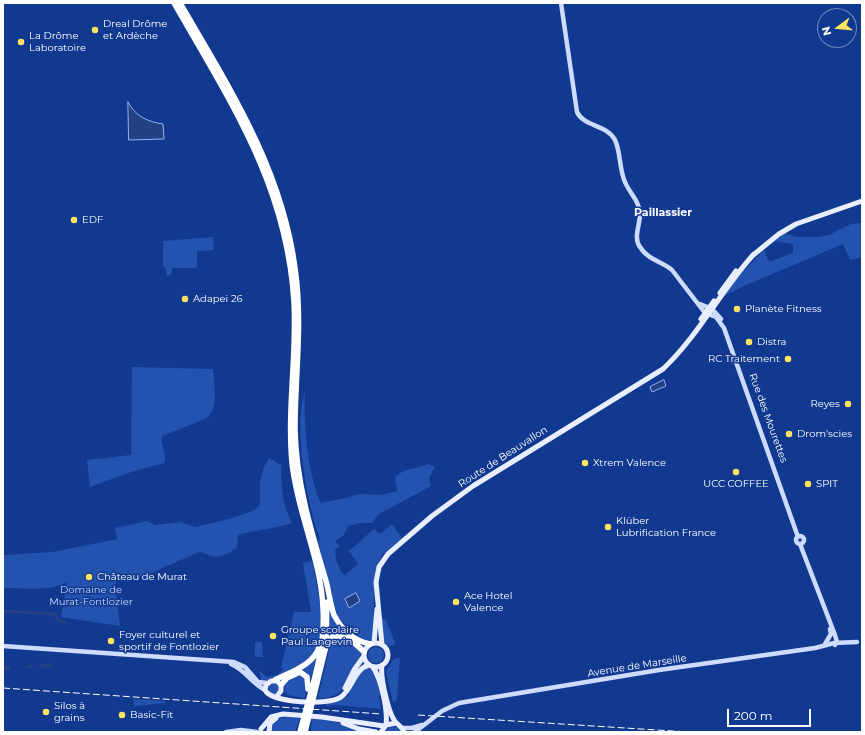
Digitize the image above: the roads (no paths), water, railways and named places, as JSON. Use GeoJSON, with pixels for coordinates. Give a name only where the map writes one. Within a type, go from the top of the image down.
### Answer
{"type":"FeatureCollection","features":[{"type":"Feature","properties":{"kind":"highway"},"geometry":{"type":"LineString","coordinates":[[174,3],[252,142],[272,192],[284,233],[291,273],[294,312],[290,416],[292,466],[298,500],[320,581],[324,617],[321,650],[304,725],[300,732]]}},
{"type":"Feature","properties":{"kind":"highway"},"geometry":{"type":"LineString","coordinates":[[180,3],[254,136],[271,173],[285,218],[294,260],[299,308],[295,409],[298,470],[304,505],[336,619],[354,639],[372,644]]}},
{"type":"Feature","properties":{"kind":"highway"},"geometry":{"type":"LineString","coordinates":[[320,674],[326,646],[328,615],[321,564]]}},
{"type":"Feature","properties":{"kind":"highway"},"geometry":{"type":"LineString","coordinates":[[275,680],[314,658],[318,649],[324,617]]}},
{"type":"Feature","properties":{"kind":"highway"},"geometry":{"type":"LineString","coordinates":[[311,692],[320,674],[329,640],[333,636],[345,638],[364,654]]}},
{"type":"Feature","properties":{"kind":"highway"},"geometry":{"type":"LineString","coordinates":[[281,688],[286,678],[295,673],[301,672],[307,677],[311,692]]}},
{"type":"Feature","properties":{"kind":"highway"},"geometry":{"type":"LineString","coordinates":[[305,732],[305,712],[309,705]]}},
{"type":"Feature","properties":{"kind":"highway"},"geometry":{"type":"LineString","coordinates":[[295,732],[304,725]]}},
{"type":"Feature","properties":{"kind":"highway"},"geometry":{"type":"LineString","coordinates":[[304,725],[309,732]]}},
{"type":"Feature","properties":{"kind":"main road","name":"Rue des Mourettes"},"geometry":{"type":"LineString","coordinates":[[561,3],[576,112],[585,121],[596,124],[614,139],[624,182],[633,194],[638,205],[640,216],[637,238],[640,247],[648,257],[672,270],[699,304],[709,311],[728,332],[799,537],[804,539],[802,544],[833,635]]}},
{"type":"Feature","properties":{"kind":"main road","name":"Route de Beauvallon"},"geometry":{"type":"LineString","coordinates":[[377,600],[377,577],[382,562],[432,516],[467,490],[515,459],[648,380],[663,369],[676,356],[754,254],[779,234],[796,224],[862,202]]}},
{"type":"Feature","properties":{"kind":"main road"},"geometry":{"type":"LineString","coordinates":[[3,646],[241,664],[248,669],[258,682],[267,683],[275,680],[287,696],[324,700],[336,697],[345,688],[354,670],[372,644],[377,600]]}},
{"type":"Feature","properties":{"kind":"main road"},"geometry":{"type":"LineString","coordinates":[[377,600],[382,645],[386,650],[387,656],[382,665],[382,671],[391,712],[396,723],[403,730]]}},
{"type":"Feature","properties":{"kind":"main road"},"geometry":{"type":"LineString","coordinates":[[833,635],[850,642]]}},
{"type":"Feature","properties":{"kind":"main road"},"geometry":{"type":"LineString","coordinates":[[833,635],[836,644]]}},
{"type":"Feature","properties":{"kind":"main road"},"geometry":{"type":"LineString","coordinates":[[825,644],[833,635]]}},
{"type":"Feature","properties":{"kind":"main road"},"geometry":{"type":"LineString","coordinates":[[816,648],[859,642]]}},
{"type":"Feature","properties":{"kind":"main road","name":"Avenue de Marseille"},"geometry":{"type":"LineString","coordinates":[[415,732],[442,711],[454,705],[472,701],[659,670],[816,648],[825,644],[859,642]]}},
{"type":"Feature","properties":{"kind":"main road"},"geometry":{"type":"LineString","coordinates":[[372,644],[382,645]]}},
{"type":"Feature","properties":{"kind":"main road"},"geometry":{"type":"LineString","coordinates":[[364,654],[378,677],[384,702],[385,726],[382,732]]}},
{"type":"Feature","properties":{"kind":"main road"},"geometry":{"type":"LineString","coordinates":[[227,662],[245,672],[256,685],[265,690],[269,696],[276,696],[289,700],[325,702],[334,701],[346,692],[359,670],[371,666],[382,665]]}},
{"type":"Feature","properties":{"kind":"main road"},"geometry":{"type":"LineString","coordinates":[[265,690],[267,683]]}},
{"type":"Feature","properties":{"kind":"main road"},"geometry":{"type":"LineString","coordinates":[[276,696],[281,688]]}},
{"type":"Feature","properties":{"kind":"main road"},"geometry":{"type":"LineString","coordinates":[[258,731],[271,717],[283,714],[322,717],[385,726],[396,723]]}},
{"type":"Feature","properties":{"kind":"main road"},"geometry":{"type":"LineString","coordinates":[[226,732],[241,730],[269,732],[269,726],[273,720],[289,716],[330,719],[358,729],[376,732]]}},
{"type":"Feature","properties":{"kind":"main road","name":"Avenue de Marseille"},"geometry":{"type":"LineString","coordinates":[[403,730],[426,723]]}},
{"type":"Feature","properties":{"kind":"waterway"},"geometry":{"type":"LineString","coordinates":[[3,611],[56,614],[58,621],[65,622]]}},
{"type":"Feature","properties":{"kind":"waterway"},"geometry":{"type":"LineString","coordinates":[[42,666],[50,665]]}},
{"type":"Feature","properties":{"kind":"waterway"},"geometry":{"type":"LineString","coordinates":[[28,667],[32,666]]}},
{"type":"Feature","properties":{"kind":"waterway"},"geometry":{"type":"LineString","coordinates":[[3,668],[9,668]]}},
{"type":"Feature","properties":{"kind":"railway"},"geometry":{"type":"LineString","coordinates":[[3,688],[382,714]]}},
{"type":"Feature","properties":{"kind":"railway"},"geometry":{"type":"LineString","coordinates":[[418,715],[689,732]]}},
{"type":"Feature","properties":{"kind":"place","name":"Dreal Drôme et Ardèche"},"geometry":{"type":"Point","coordinates":[95,30]}},
{"type":"Feature","properties":{"kind":"place","name":"La Drôme Laboratoire"},"geometry":{"type":"Point","coordinates":[21,42]}},
{"type":"Feature","properties":{"kind":"place","name":"EDF"},"geometry":{"type":"Point","coordinates":[74,220]}},
{"type":"Feature","properties":{"kind":"place","name":"Adapei 26"},"geometry":{"type":"Point","coordinates":[185,299]}},
{"type":"Feature","properties":{"kind":"place","name":"Planète Fitness"},"geometry":{"type":"Point","coordinates":[737,309]}},
{"type":"Feature","properties":{"kind":"place","name":"Distra"},"geometry":{"type":"Point","coordinates":[749,342]}},
{"type":"Feature","properties":{"kind":"place","name":"RC Traitement"},"geometry":{"type":"Point","coordinates":[788,359]}},
{"type":"Feature","properties":{"kind":"place","name":"Reyes"},"geometry":{"type":"Point","coordinates":[848,404]}},
{"type":"Feature","properties":{"kind":"place","name":"Drom'scies"},"geometry":{"type":"Point","coordinates":[789,434]}},
{"type":"Feature","properties":{"kind":"place","name":"Xtrem Valence"},"geometry":{"type":"Point","coordinates":[585,463]}},
{"type":"Feature","properties":{"kind":"place","name":"UCC COFFEE"},"geometry":{"type":"Point","coordinates":[736,472]}},
{"type":"Feature","properties":{"kind":"place","name":"SPIT"},"geometry":{"type":"Point","coordinates":[808,484]}},
{"type":"Feature","properties":{"kind":"place","name":"Klüber Lubrification France"},"geometry":{"type":"Point","coordinates":[608,527]}},
{"type":"Feature","properties":{"kind":"place","name":"Château de Murat"},"geometry":{"type":"Point","coordinates":[89,577]}},
{"type":"Feature","properties":{"kind":"place","name":"Ace Hotel Valence"},"geometry":{"type":"Point","coordinates":[456,602]}},
{"type":"Feature","properties":{"kind":"place","name":"Groupe scolaire Paul Langevin"},"geometry":{"type":"Point","coordinates":[273,636]}},
{"type":"Feature","properties":{"kind":"place","name":"Foyer culturel et sportif de Fontlozier"},"geometry":{"type":"Point","coordinates":[111,641]}},
{"type":"Feature","properties":{"kind":"place","name":"Silos à grains"},"geometry":{"type":"Point","coordinates":[46,712]}},
{"type":"Feature","properties":{"kind":"place","name":"Basic-Fit"},"geometry":{"type":"Point","coordinates":[122,715]}},
{"type":"Feature","properties":{"kind":"district","name":"Paillassier"},"geometry":{"type":"Point","coordinates":[663,213]}},
{"type":"Feature","properties":{"kind":"park label","name":"Domaine de Murat-Fontlozier"},"geometry":{"type":"Point","coordinates":[91,596]}}]}
